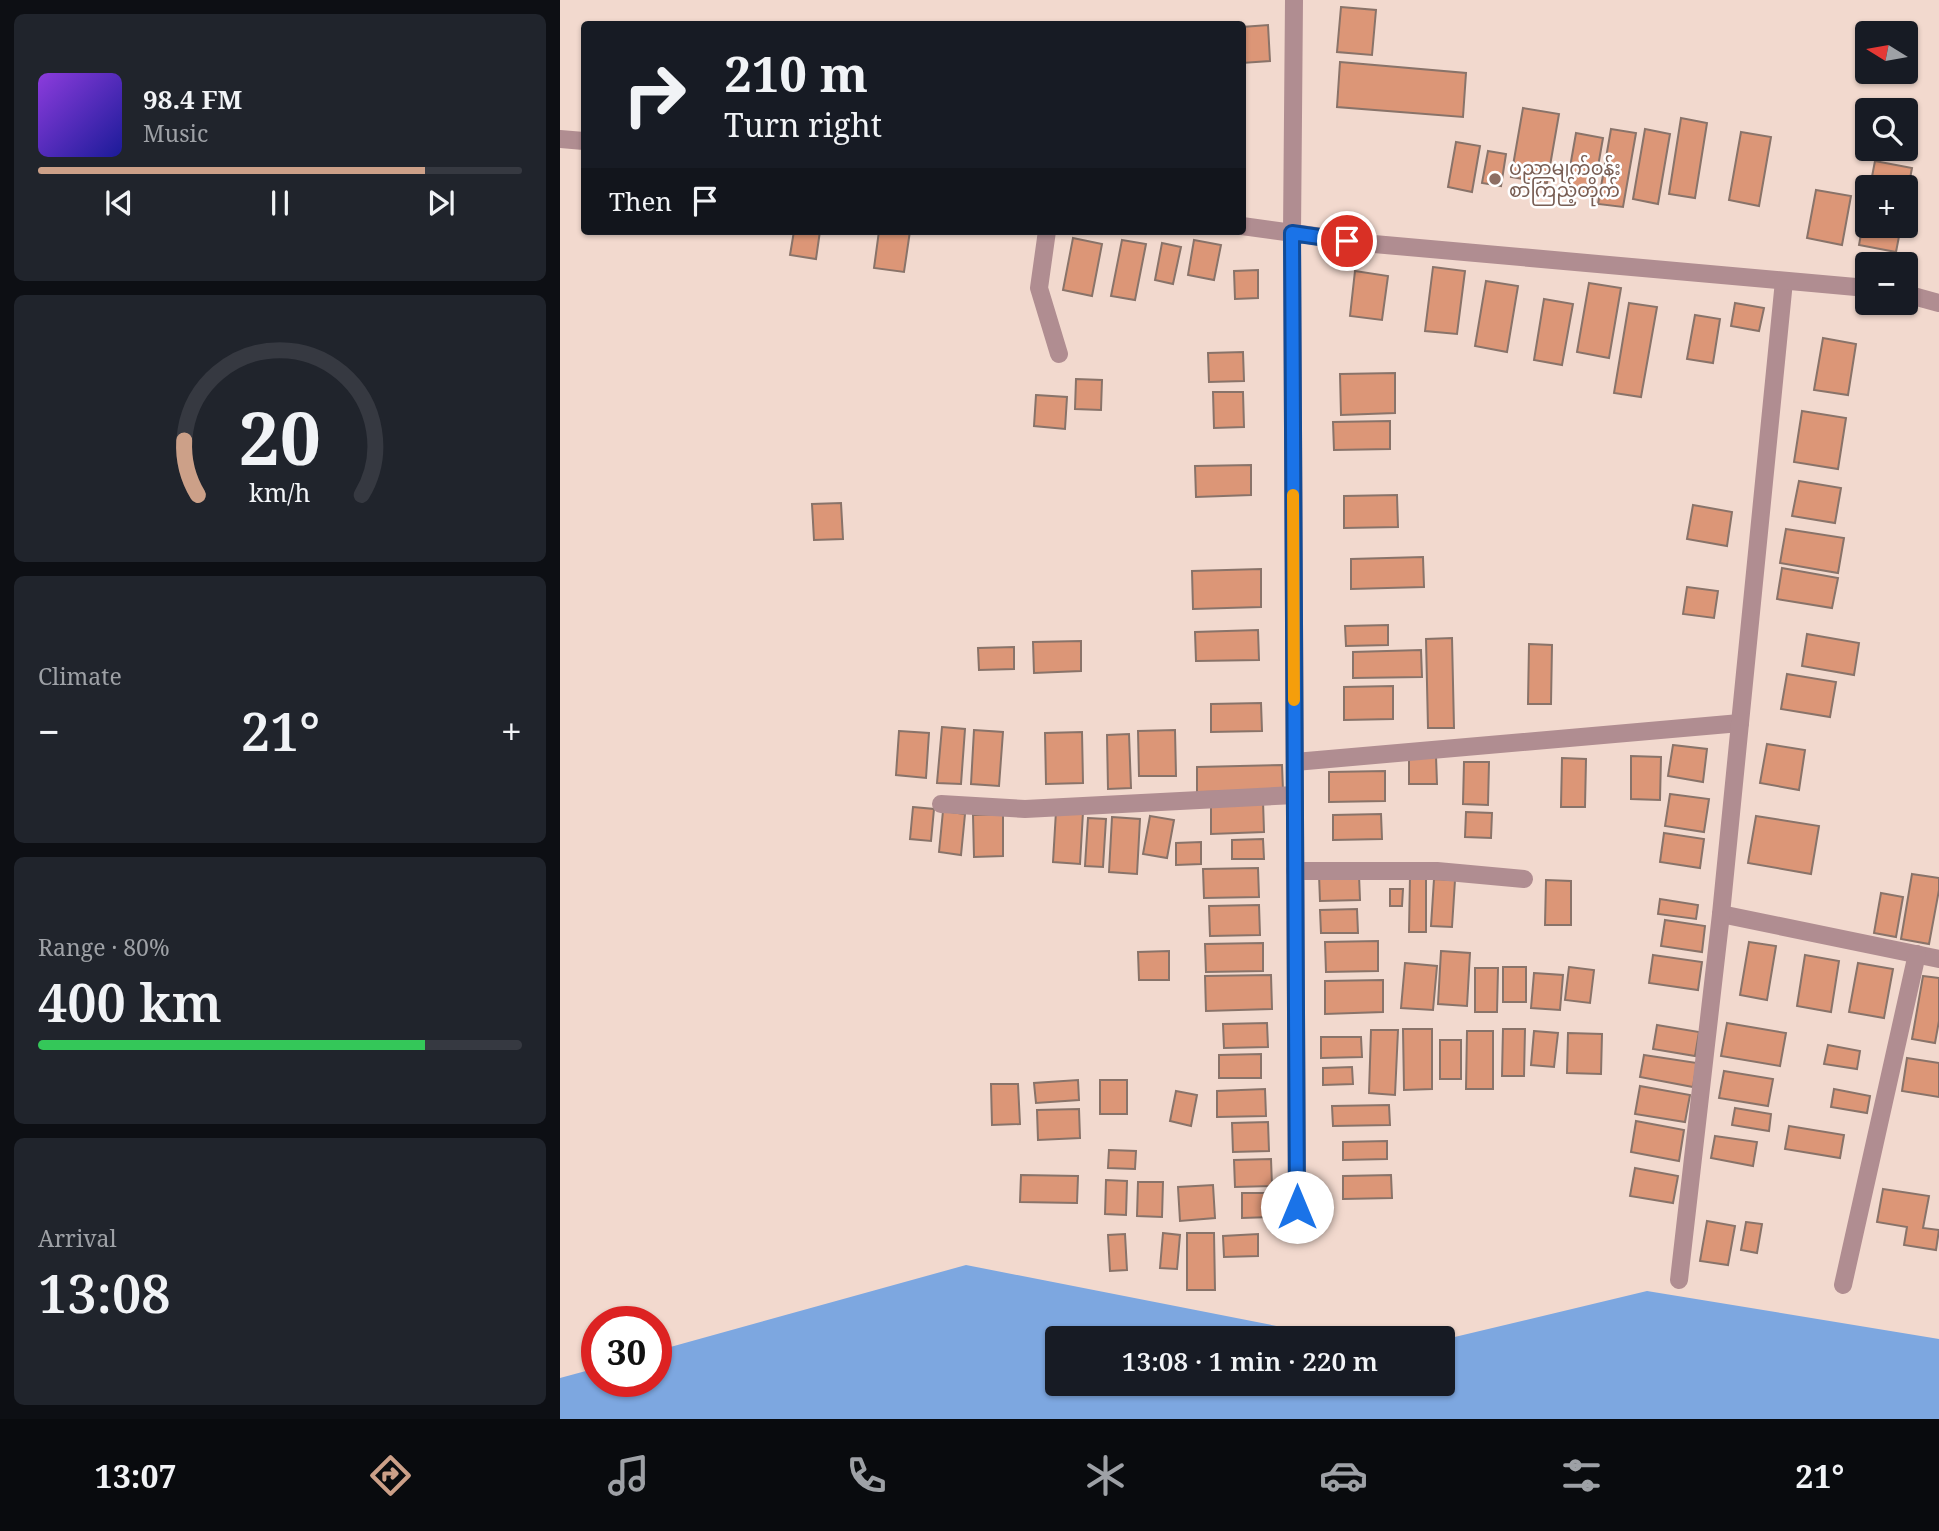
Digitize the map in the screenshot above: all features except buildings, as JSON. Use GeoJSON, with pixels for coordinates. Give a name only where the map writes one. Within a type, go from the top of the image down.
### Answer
{"type":"FeatureCollection","features":[{"type":"Feature","properties":{"kind":"street"},"geometry":{"type":"LineString","coordinates":[[1294,0],[1292,233],[1297,1207]]}},
{"type":"Feature","properties":{"kind":"street"},"geometry":{"type":"LineString","coordinates":[[560,139],[581,141]]}},
{"type":"Feature","properties":{"kind":"street"},"geometry":{"type":"LineString","coordinates":[[1246,227],[1374,244],[1855,287]]}},
{"type":"Feature","properties":{"kind":"street"},"geometry":{"type":"LineString","coordinates":[[1046,235],[1039,288],[1059,355]]}},
{"type":"Feature","properties":{"kind":"street"},"geometry":{"type":"LineString","coordinates":[[1679,1280],[1721,914],[1784,281]]}},
{"type":"Feature","properties":{"kind":"street"},"geometry":{"type":"LineString","coordinates":[[1918,297],[1939,303]]}},
{"type":"Feature","properties":{"kind":"street"},"geometry":{"type":"LineString","coordinates":[[1295,762],[1740,723]]}},
{"type":"Feature","properties":{"kind":"street"},"geometry":{"type":"LineString","coordinates":[[941,804],[1026,809],[1295,795]]}},
{"type":"Feature","properties":{"kind":"street"},"geometry":{"type":"LineString","coordinates":[[1295,871],[1437,871],[1524,879]]}},
{"type":"Feature","properties":{"kind":"street"},"geometry":{"type":"LineString","coordinates":[[1721,914],[1939,959]]}},
{"type":"Feature","properties":{"kind":"street"},"geometry":{"type":"LineString","coordinates":[[1843,1285],[1917,954]]}},
{"type":"Feature","properties":{"kind":"water"},"geometry":{"type":"Polygon","coordinates":[[[966,1265],[1277,1326],[1045,1326],[1045,1396],[1455,1396],[1455,1337],[1647,1291],[1939,1339],[1939,1419],[560,1419],[560,1378],[581,1372],[581,1397],[672,1397],[672,1347],[966,1265]]]}},
{"type":"Feature","properties":{"kind":"slow traffic"},"geometry":{"type":"LineString","coordinates":[[1293,495],[1294,700]]}},
{"type":"Feature","properties":{"kind":"place","name":"ပညာမျက်ဝန်း စာကြည့်တိုက်"},"geometry":{"type":"Point","coordinates":[1495,179]}},
{"type":"Feature","properties":{"kind":"route"},"geometry":{"type":"LineString","coordinates":[[1297,1207],[1292,233],[1347,241]]}}]}
